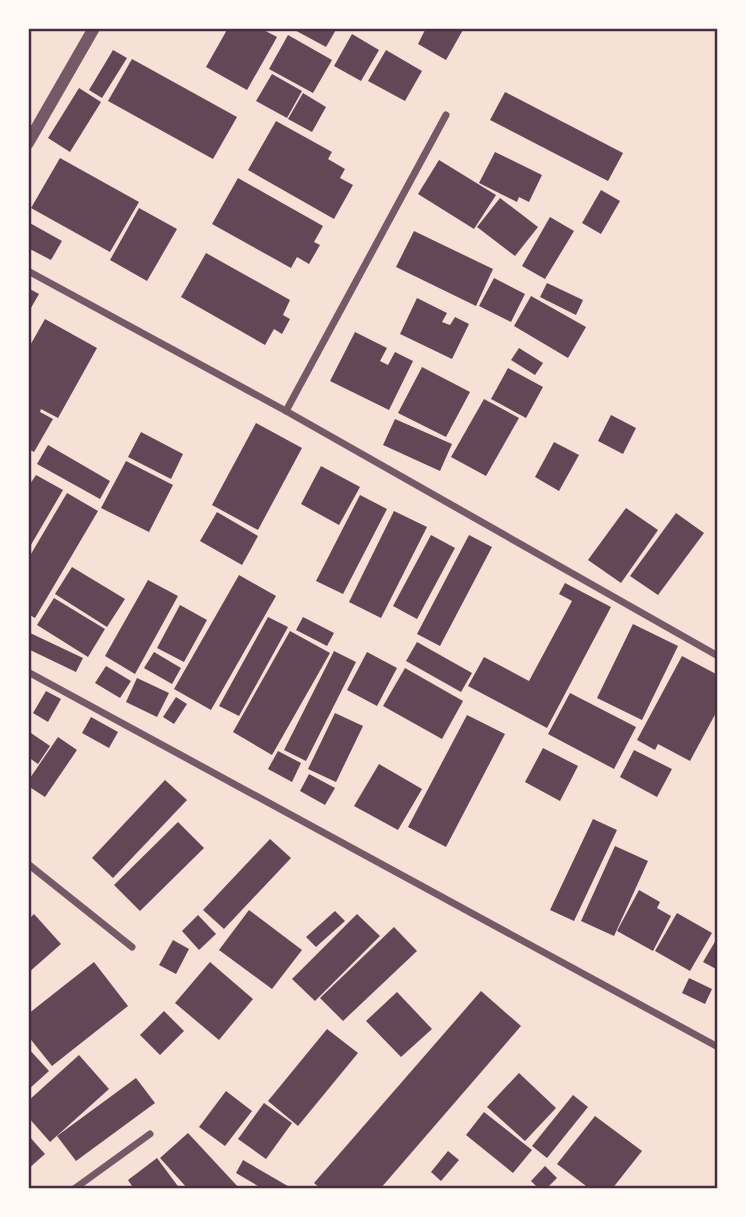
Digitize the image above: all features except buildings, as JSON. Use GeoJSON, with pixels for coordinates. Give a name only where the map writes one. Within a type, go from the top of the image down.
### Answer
{"type":"FeatureCollection","features":[{"type":"Feature","properties":{"kind":"street"},"geometry":{"type":"LineString","coordinates":[[28,143],[93,28]]}},
{"type":"Feature","properties":{"kind":"street"},"geometry":{"type":"LineString","coordinates":[[286,411],[446,115]]}},
{"type":"Feature","properties":{"kind":"street"},"geometry":{"type":"LineString","coordinates":[[28,271],[286,411],[718,656]]}},
{"type":"Feature","properties":{"kind":"street"},"geometry":{"type":"LineString","coordinates":[[28,672],[718,1047]]}},
{"type":"Feature","properties":{"kind":"street"},"geometry":{"type":"LineString","coordinates":[[28,864],[132,947]]}},
{"type":"Feature","properties":{"kind":"street"},"geometry":{"type":"LineString","coordinates":[[75,1189],[150,1134]]}}]}
